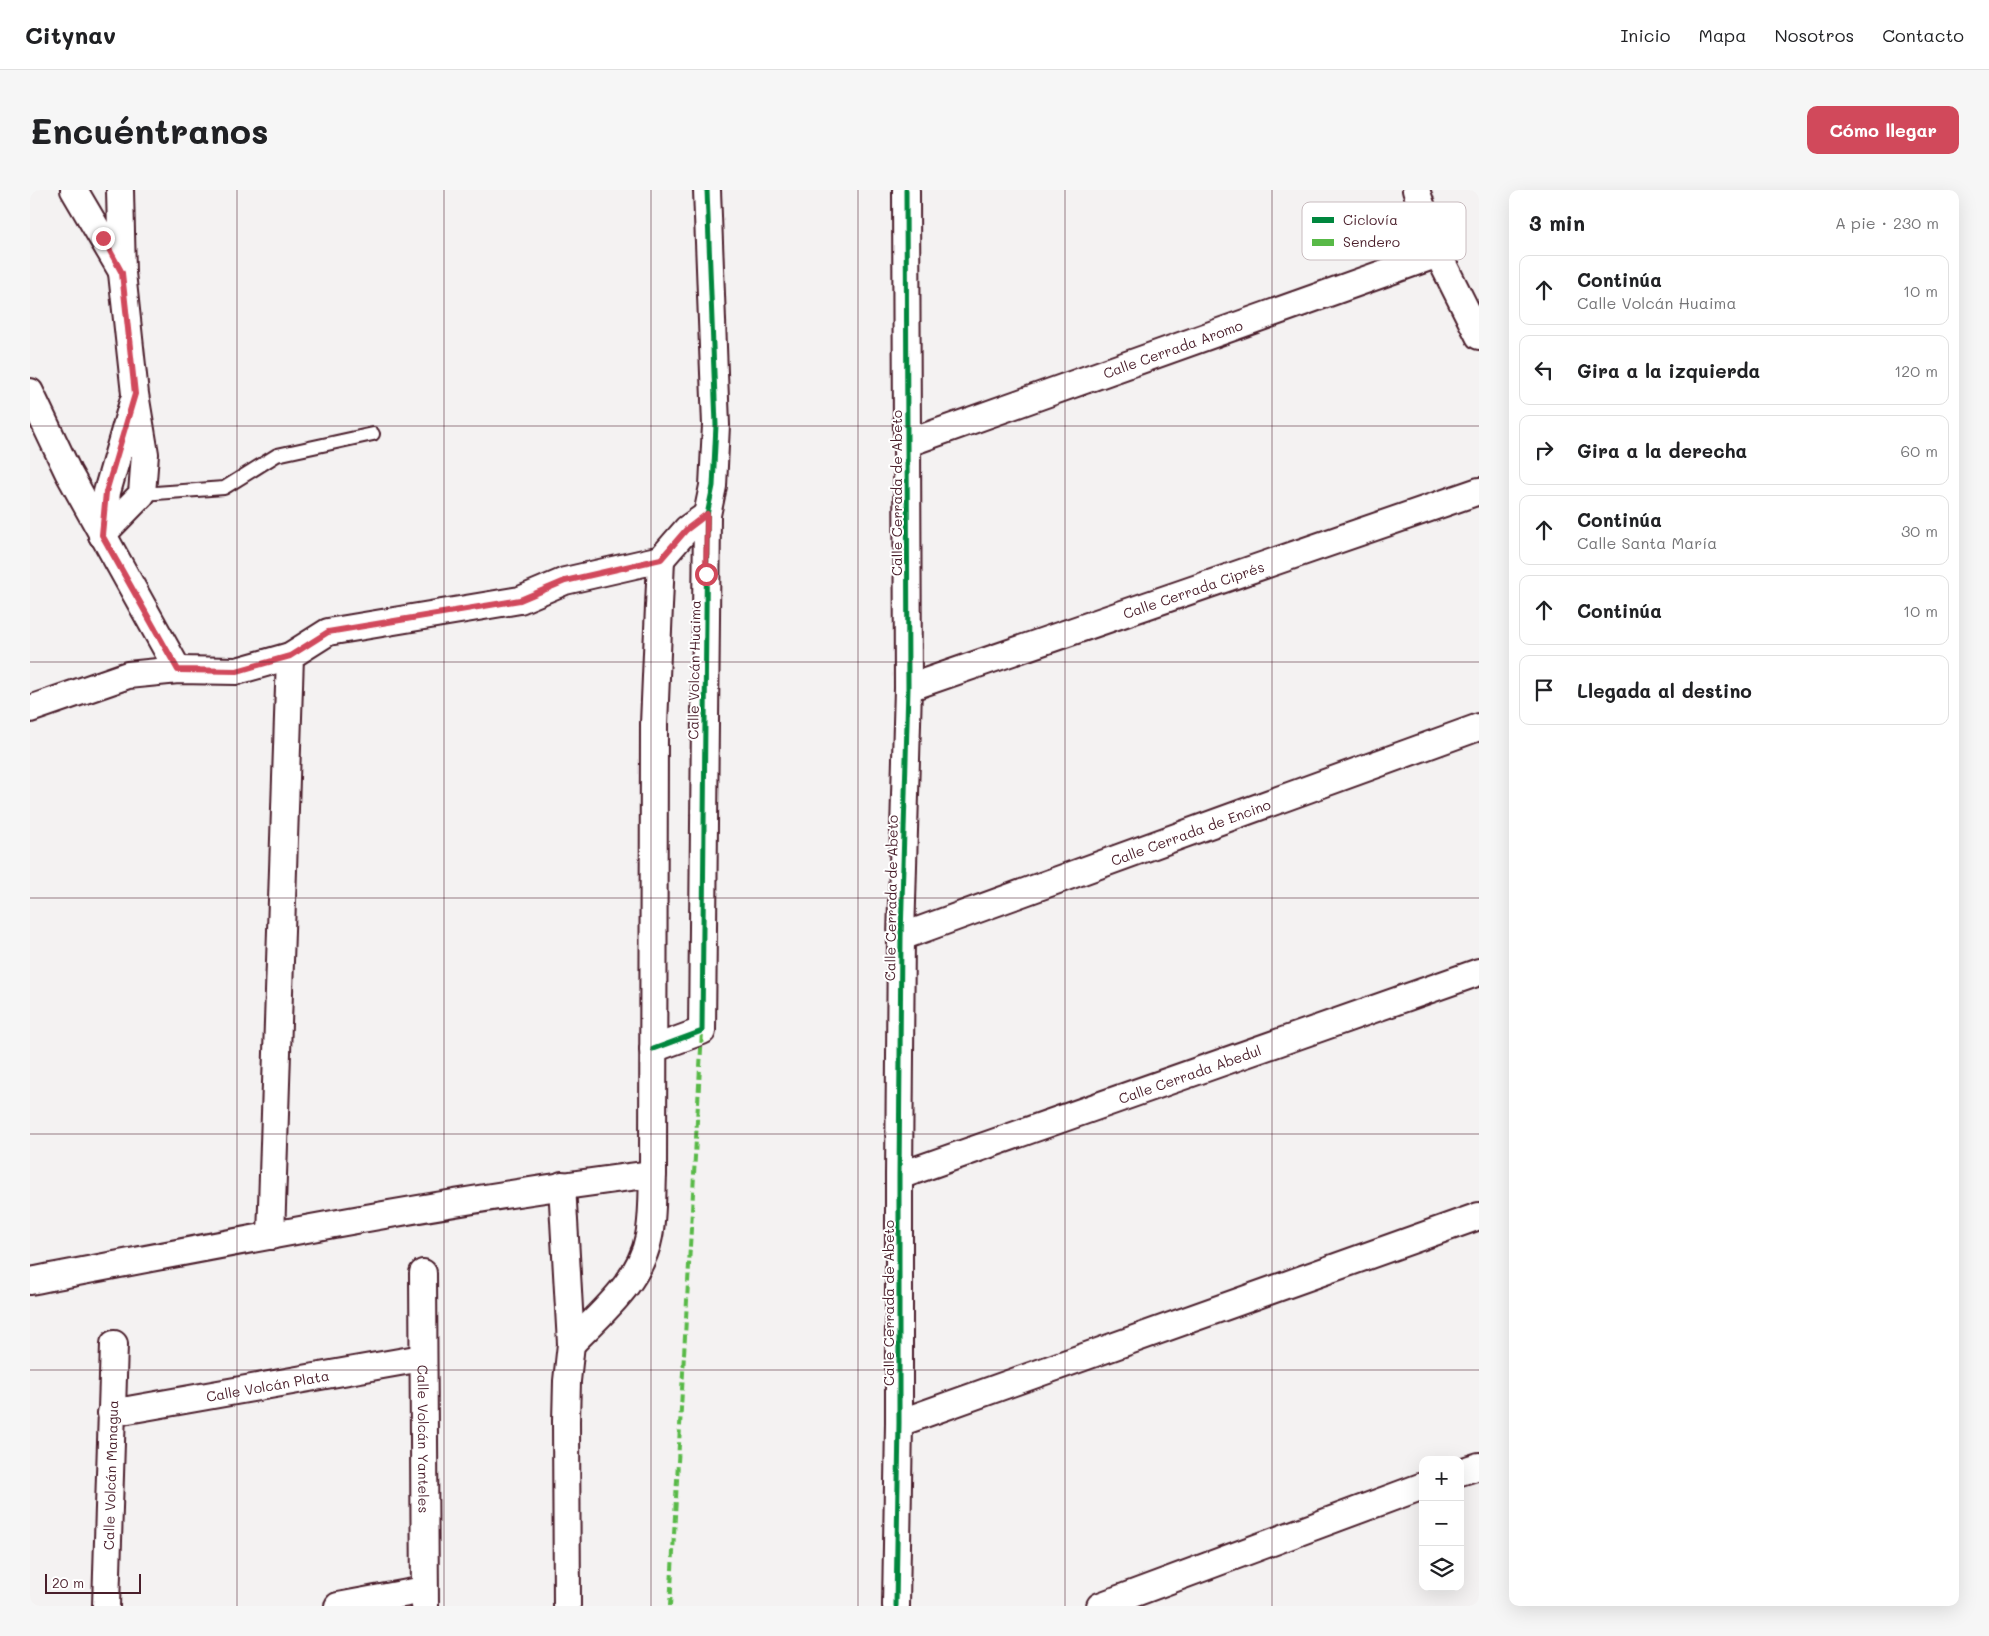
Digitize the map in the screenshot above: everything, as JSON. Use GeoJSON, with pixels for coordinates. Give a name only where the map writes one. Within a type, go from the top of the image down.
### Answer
{"type":"FeatureCollection","features":[{"type":"Feature","properties":{"kind":"street"},"geometry":{"type":"LineString","coordinates":[[74,190],[122,273]]}},
{"type":"Feature","properties":{"kind":"street"},"geometry":{"type":"LineString","coordinates":[[102,535],[142,494],[145,454],[135,394],[122,273],[120,190]]}},
{"type":"Feature","properties":{"kind":"street","name":"Calle Volcán Huaima"},"geometry":{"type":"LineString","coordinates":[[653,1049],[702,1031],[707,514],[713,486],[716,425],[707,190]]}},
{"type":"Feature","properties":{"kind":"street","name":"Calle Cerrada de Abeto"},"geometry":{"type":"LineString","coordinates":[[896,1606],[899,1423],[901,937],[908,688],[906,190]]}},
{"type":"Feature","properties":{"kind":"street"},"geometry":{"type":"LineString","coordinates":[[1416,190],[1420,202]]}},
{"type":"Feature","properties":{"kind":"street","name":"Calle Cerrada Aromo"},"geometry":{"type":"LineString","coordinates":[[908,443],[1421,260]]}},
{"type":"Feature","properties":{"kind":"street"},"geometry":{"type":"LineString","coordinates":[[1441,260],[1479,336]]}},
{"type":"Feature","properties":{"kind":"street"},"geometry":{"type":"LineString","coordinates":[[30,392],[68,472],[178,670]]}},
{"type":"Feature","properties":{"kind":"street"},"geometry":{"type":"LineString","coordinates":[[102,535],[106,492],[135,394]]}},
{"type":"Feature","properties":{"kind":"street","name":"Calle Cerrada Ciprés"},"geometry":{"type":"LineString","coordinates":[[908,688],[1479,490]]}},
{"type":"Feature","properties":{"kind":"street"},"geometry":{"type":"LineString","coordinates":[[30,709],[128,675],[178,670],[237,671],[290,656],[328,632],[520,600],[565,581],[661,559],[686,530],[707,514]]}},
{"type":"Feature","properties":{"kind":"street"},"geometry":{"type":"LineString","coordinates":[[571,1344],[619,1295],[641,1261],[649,1236],[653,1174],[654,724],[661,559]]}},
{"type":"Feature","properties":{"kind":"street"},"geometry":{"type":"LineString","coordinates":[[271,1236],[290,656]]}},
{"type":"Feature","properties":{"kind":"street","name":"Calle Cerrada de Encino"},"geometry":{"type":"LineString","coordinates":[[901,937],[1479,727]]}},
{"type":"Feature","properties":{"kind":"street","name":"Calle Cerrada Abedul"},"geometry":{"type":"LineString","coordinates":[[899,1176],[1479,972]]}},
{"type":"Feature","properties":{"kind":"street"},"geometry":{"type":"LineString","coordinates":[[30,1282],[271,1236],[562,1185],[653,1174]]}},
{"type":"Feature","properties":{"kind":"street"},"geometry":{"type":"LineString","coordinates":[[562,1185],[571,1344],[566,1411],[567,1606]]}},
{"type":"Feature","properties":{"kind":"street"},"geometry":{"type":"LineString","coordinates":[[899,1423],[1479,1216]]}},
{"type":"Feature","properties":{"kind":"street","name":"Calle Volcán Yanteles"},"geometry":{"type":"LineString","coordinates":[[423,1273],[422,1358],[425,1598]]}},
{"type":"Feature","properties":{"kind":"street","name":"Calle Volcán Managua"},"geometry":{"type":"LineString","coordinates":[[106,1606],[114,1344]]}},
{"type":"Feature","properties":{"kind":"street","name":"Calle Volcán Plata"},"geometry":{"type":"LineString","coordinates":[[111,1413],[422,1358]]}},
{"type":"Feature","properties":{"kind":"street"},"geometry":{"type":"LineString","coordinates":[[1464,1471],[1479,1466]]}},
{"type":"Feature","properties":{"kind":"street"},"geometry":{"type":"LineString","coordinates":[[1100,1606],[1419,1487]]}},
{"type":"Feature","properties":{"kind":"street"},"geometry":{"type":"LineString","coordinates":[[338,1606],[425,1598]]}},
{"type":"Feature","properties":{"kind":"lane"},"geometry":{"type":"LineString","coordinates":[[142,494],[224,488],[277,455],[372,434]]}},
{"type":"Feature","properties":{"kind":"marked path"},"geometry":{"type":"LineString","coordinates":[[670,1606],[702,1031]]}},
{"type":"Feature","properties":{"kind":"cycle path"},"geometry":{"type":"LineString","coordinates":[[653,1049],[702,1031],[707,515],[713,486],[716,425],[707,190]]}},
{"type":"Feature","properties":{"kind":"cycle path"},"geometry":{"type":"LineString","coordinates":[[896,1606],[899,1423],[901,937],[908,688],[906,190]]}},
{"type":"Feature","properties":{"kind":"route"},"geometry":{"type":"LineString","coordinates":[[103,238],[122,273],[135,394],[106,492],[102,535],[178,670],[237,671],[290,656],[328,632],[520,600],[565,581],[661,559],[686,530],[707,514],[706,574]]}}]}
